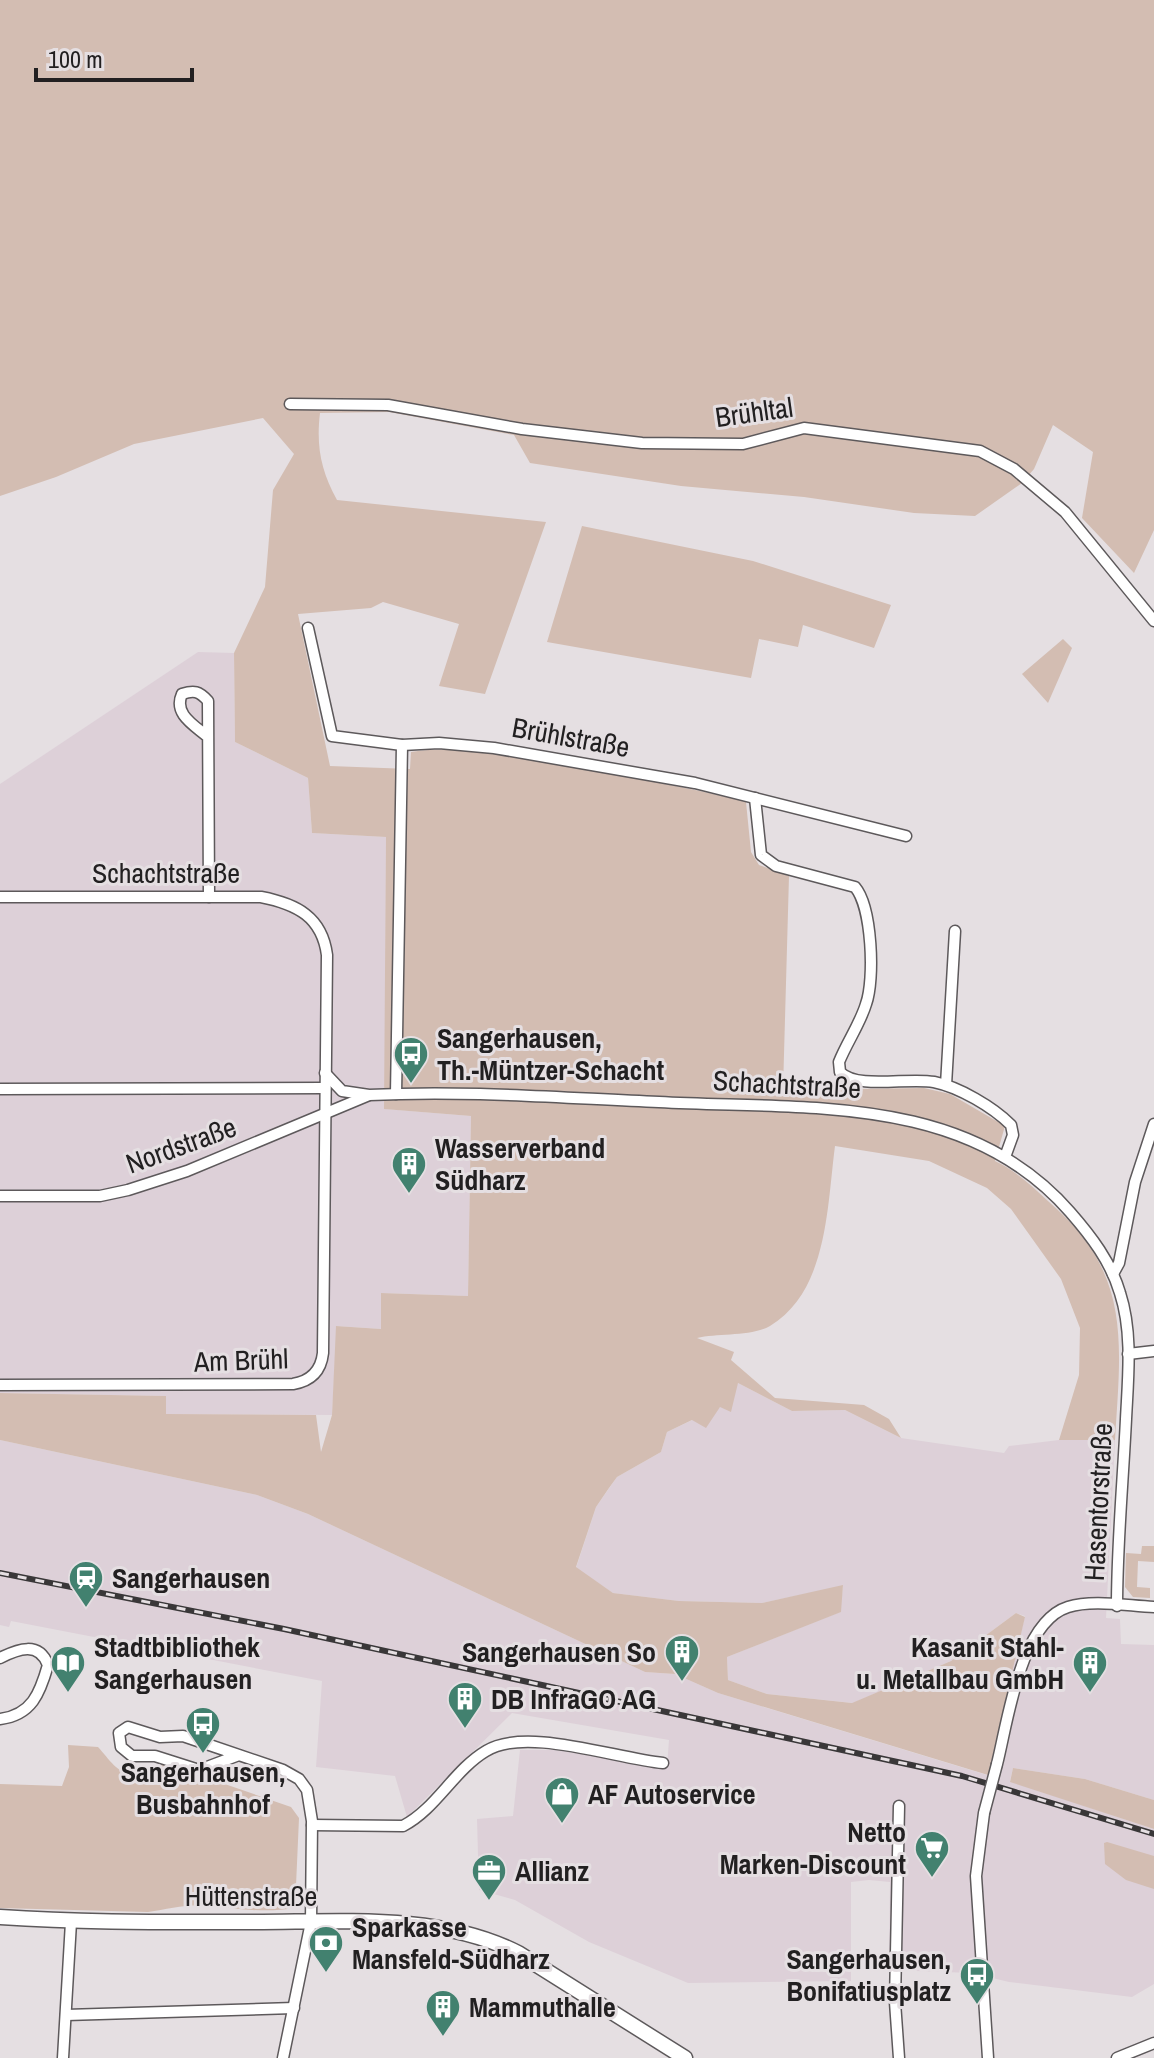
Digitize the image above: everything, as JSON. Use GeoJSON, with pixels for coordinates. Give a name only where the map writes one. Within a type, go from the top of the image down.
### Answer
{"type":"FeatureCollection","features":[{"type":"Feature","properties":{"kind":"street","name":"Brühltal"},"geometry":{"type":"LineString","coordinates":[[290,404],[388,405],[522,429],[642,443],[743,444],[804,428],[980,451],[1014,469],[1065,512],[1154,621]]}},
{"type":"Feature","properties":{"kind":"street","name":"Brühlstraße"},"geometry":{"type":"LineString","coordinates":[[308,628],[332,736],[402,745],[439,743],[494,748],[695,783],[906,836]]}},
{"type":"Feature","properties":{"kind":"street"},"geometry":{"type":"LineString","coordinates":[[208,737],[209,897]]}},
{"type":"Feature","properties":{"kind":"street"},"geometry":{"type":"LineString","coordinates":[[396,1094],[402,745]]}},
{"type":"Feature","properties":{"kind":"street"},"geometry":{"type":"LineString","coordinates":[[755,798],[761,855],[776,866],[855,887],[862,896],[870,955],[867,1003],[839,1062],[840,1072],[855,1080],[919,1080],[946,1085],[1011,1125],[1013,1135],[1005,1157]]}},
{"type":"Feature","properties":{"kind":"street","name":"Schachtstraße"},"geometry":{"type":"LineString","coordinates":[[0,897],[209,897],[283,901],[316,922],[325,939],[327,955],[325,1115]]}},
{"type":"Feature","properties":{"kind":"street"},"geometry":{"type":"LineString","coordinates":[[946,1085],[955,931]]}},
{"type":"Feature","properties":{"kind":"street","name":"Schachtstraße"},"geometry":{"type":"LineString","coordinates":[[325,1073],[342,1091],[369,1095],[870,1112],[935,1126],[1005,1157],[1064,1204],[1091,1236],[1113,1274]]}},
{"type":"Feature","properties":{"kind":"street"},"geometry":{"type":"LineString","coordinates":[[0,1089],[324,1088]]}},
{"type":"Feature","properties":{"kind":"street","name":"Nordstraße"},"geometry":{"type":"LineString","coordinates":[[0,1196],[100,1196],[128,1190],[187,1171],[369,1095]]}},
{"type":"Feature","properties":{"kind":"street","name":"Am Brühl"},"geometry":{"type":"LineString","coordinates":[[0,1385],[293,1384],[311,1377],[320,1366],[323,1353],[325,1115]]}},
{"type":"Feature","properties":{"kind":"street"},"geometry":{"type":"LineString","coordinates":[[1113,1274],[1119,1263],[1139,1167],[1154,1124]]}},
{"type":"Feature","properties":{"kind":"street","name":"Hasentorstraße"},"geometry":{"type":"LineString","coordinates":[[988,2058],[976,1876],[984,1813],[1027,1650],[1040,1626],[1067,1607],[1117,1606],[1128,1354],[1123,1303],[1113,1274]]}},
{"type":"Feature","properties":{"kind":"street"},"geometry":{"type":"LineString","coordinates":[[1128,1354],[1154,1351]]}},
{"type":"Feature","properties":{"kind":"street"},"geometry":{"type":"LineString","coordinates":[[1117,1606],[1154,1607]]}},
{"type":"Feature","properties":{"kind":"street"},"geometry":{"type":"LineString","coordinates":[[0,1658],[28,1648],[39,1651],[48,1665],[32,1705],[19,1714],[0,1719]]}},
{"type":"Feature","properties":{"kind":"street"},"geometry":{"type":"LineString","coordinates":[[239,1755],[199,1770],[155,1756],[130,1755],[121,1747],[119,1736],[128,1727],[160,1737],[180,1735],[194,1739],[239,1755],[299,1779],[308,1794],[312,1825],[311,1922],[283,2058]]}},
{"type":"Feature","properties":{"kind":"street"},"geometry":{"type":"LineString","coordinates":[[312,1825],[403,1826],[487,1750],[526,1742],[551,1743],[663,1763]]}},
{"type":"Feature","properties":{"kind":"street"},"geometry":{"type":"LineString","coordinates":[[899,1806],[895,1996],[899,2058]]}},
{"type":"Feature","properties":{"kind":"street","name":"Hüttenstraße"},"geometry":{"type":"LineString","coordinates":[[0,1917],[71,1922],[311,1922],[434,1928],[500,1945],[557,1975],[675,2056]]}},
{"type":"Feature","properties":{"kind":"street"},"geometry":{"type":"LineString","coordinates":[[63,2058],[71,1922]]}},
{"type":"Feature","properties":{"kind":"street"},"geometry":{"type":"LineString","coordinates":[[66,2015],[294,2008]]}},
{"type":"Feature","properties":{"kind":"street"},"geometry":{"type":"LineString","coordinates":[[1117,2058],[1154,2043]]}},
{"type":"Feature","properties":{"kind":"shaded area"},"geometry":{"type":"Polygon","coordinates":[[[0,0],[1154,0],[1154,530],[1134,573],[1082,518],[1093,452],[1053,425],[1034,469],[1022,483],[975,516],[914,513],[804,497],[681,486],[530,463],[514,435],[389,412],[320,413],[321,458],[337,500],[546,522],[485,694],[439,686],[459,624],[383,602],[371,608],[298,614],[330,766],[410,769],[411,752],[471,751],[658,783],[746,802],[751,852],[759,865],[789,876],[783,1090],[924,1088],[950,1094],[1005,1126],[995,1161],[1048,1201],[1075,1228],[1095,1255],[1108,1282],[1119,1339],[1115,1440],[1059,1440],[1079,1375],[1080,1328],[1061,1279],[1011,1209],[987,1188],[929,1161],[835,1146],[821,1245],[804,1292],[789,1311],[770,1326],[744,1333],[697,1338],[734,1352],[731,1360],[775,1398],[864,1405],[889,1419],[901,1438],[845,1410],[792,1411],[738,1383],[731,1412],[720,1407],[706,1428],[692,1420],[667,1432],[661,1452],[617,1477],[596,1507],[576,1567],[613,1593],[679,1601],[762,1603],[843,1585],[841,1612],[727,1657],[728,1680],[767,1694],[852,1703],[951,1661],[1016,1613],[1025,1617],[988,1775],[718,1693],[675,1674],[645,1672],[308,1514],[257,1495],[0,1440],[0,1393],[166,1396],[166,1414],[316,1415],[321,1452],[332,1415],[336,1326],[381,1329],[381,1293],[468,1296],[471,1116],[384,1109],[386,837],[312,833],[308,778],[235,742],[234,653],[265,587],[273,490],[294,454],[263,418],[134,444],[56,477],[0,496],[0,0]]]}},
{"type":"Feature","properties":{"kind":"shaded area"},"geometry":{"type":"Polygon","coordinates":[[[582,526],[753,561],[891,605],[874,648],[803,625],[798,647],[759,639],[751,678],[547,642],[582,526]]]}},
{"type":"Feature","properties":{"kind":"shaded area"},"geometry":{"type":"Polygon","coordinates":[[[1063,639],[1072,648],[1048,703],[1022,674],[1063,639]]]}},
{"type":"Feature","properties":{"kind":"shaded area"},"geometry":{"type":"Polygon","coordinates":[[[198,652],[234,653],[235,742],[308,778],[312,833],[386,837],[385,1109],[471,1116],[468,1296],[381,1293],[381,1329],[337,1326],[332,1415],[166,1414],[165,1396],[0,1393],[0,784],[198,652]]]}},
{"type":"Feature","properties":{"kind":"shaded area"},"geometry":{"type":"Polygon","coordinates":[[[738,1383],[792,1411],[845,1410],[901,1438],[1004,1453],[1009,1446],[1059,1440],[1115,1440],[1106,1618],[1120,1619],[1121,1644],[1154,1645],[1154,1800],[1085,1779],[1013,1768],[1010,1781],[1154,1829],[1154,1984],[1132,1997],[1009,1982],[972,1973],[889,1970],[890,1882],[869,1880],[851,1882],[851,1981],[688,1983],[589,1942],[515,1900],[479,1890],[477,1819],[513,1816],[520,1750],[554,1750],[667,1767],[669,1740],[512,1713],[407,1817],[395,1776],[316,1767],[322,1681],[11,1621],[9,1627],[0,1625],[0,1440],[257,1495],[308,1514],[645,1672],[675,1674],[718,1693],[987,1775],[1025,1616],[1016,1613],[951,1661],[853,1703],[767,1694],[728,1680],[727,1657],[840,1612],[843,1586],[762,1603],[679,1601],[613,1593],[576,1568],[596,1507],[617,1477],[661,1452],[667,1432],[720,1407],[738,1383]]]}},
{"type":"Feature","properties":{"kind":"shaded area"},"geometry":{"type":"Polygon","coordinates":[[[1142,1546],[1154,1546],[1154,1562],[1138,1561],[1137,1587],[1150,1588],[1150,1598],[1133,1597],[1125,1587],[1126,1553],[1141,1554],[1142,1546]]]}},
{"type":"Feature","properties":{"kind":"shaded area"},"geometry":{"type":"Polygon","coordinates":[[[68,1745],[98,1747],[117,1768],[128,1773],[142,1773],[150,1766],[167,1764],[291,1807],[299,1818],[295,1908],[264,1910],[195,1905],[148,1912],[0,1908],[0,1784],[62,1786],[69,1767],[68,1745]]]}},
{"type":"Feature","properties":{"kind":"shaded area"},"geometry":{"type":"Polygon","coordinates":[[[1013,1768],[1085,1779],[1154,1800],[1154,1829],[1010,1782],[1013,1768]]]}},
{"type":"Feature","properties":{"kind":"shaded area"},"geometry":{"type":"Polygon","coordinates":[[[1104,1843],[1154,1856],[1154,1889],[1126,1880],[1105,1864],[1104,1843]]]}},
{"type":"Feature","properties":{"kind":"railway"},"geometry":{"type":"LineString","coordinates":[[0,1573],[284,1629],[962,1776],[1154,1834]]}},
{"type":"Feature","properties":{"kind":"place","name":"Sangerhausen, Th.-Müntzer-Schacht"},"geometry":{"type":"Point","coordinates":[411,1085]}},
{"type":"Feature","properties":{"kind":"place","name":"Wasserverband Südharz"},"geometry":{"type":"Point","coordinates":[409,1195]}},
{"type":"Feature","properties":{"kind":"place","name":"Sangerhausen"},"geometry":{"type":"Point","coordinates":[86,1609]}},
{"type":"Feature","properties":{"kind":"place","name":"Sangerhausen So"},"geometry":{"type":"Point","coordinates":[682,1683]}},
{"type":"Feature","properties":{"kind":"place","name":"Stadtbibliothek Sangerhausen"},"geometry":{"type":"Point","coordinates":[68,1694]}},
{"type":"Feature","properties":{"kind":"place","name":"Kasanit Stahl- u. Metallbau GmbH"},"geometry":{"type":"Point","coordinates":[1090,1694]}},
{"type":"Feature","properties":{"kind":"place","name":"DB InfraGO AG"},"geometry":{"type":"Point","coordinates":[465,1730]}},
{"type":"Feature","properties":{"kind":"place","name":"Sangerhausen, Busbahnhof"},"geometry":{"type":"Point","coordinates":[203,1755]}},
{"type":"Feature","properties":{"kind":"place","name":"AF Autoservice"},"geometry":{"type":"Point","coordinates":[562,1825]}},
{"type":"Feature","properties":{"kind":"place","name":"Netto Marken-Discount"},"geometry":{"type":"Point","coordinates":[932,1879]}},
{"type":"Feature","properties":{"kind":"place","name":"Allianz"},"geometry":{"type":"Point","coordinates":[489,1902]}},
{"type":"Feature","properties":{"kind":"place","name":"Sparkasse Mansfeld-Südharz"},"geometry":{"type":"Point","coordinates":[326,1974]}},
{"type":"Feature","properties":{"kind":"place","name":"Sangerhausen, Bonifatiusplatz"},"geometry":{"type":"Point","coordinates":[977,2006]}},
{"type":"Feature","properties":{"kind":"place","name":"Mammuthalle"},"geometry":{"type":"Point","coordinates":[443,2038]}}]}
